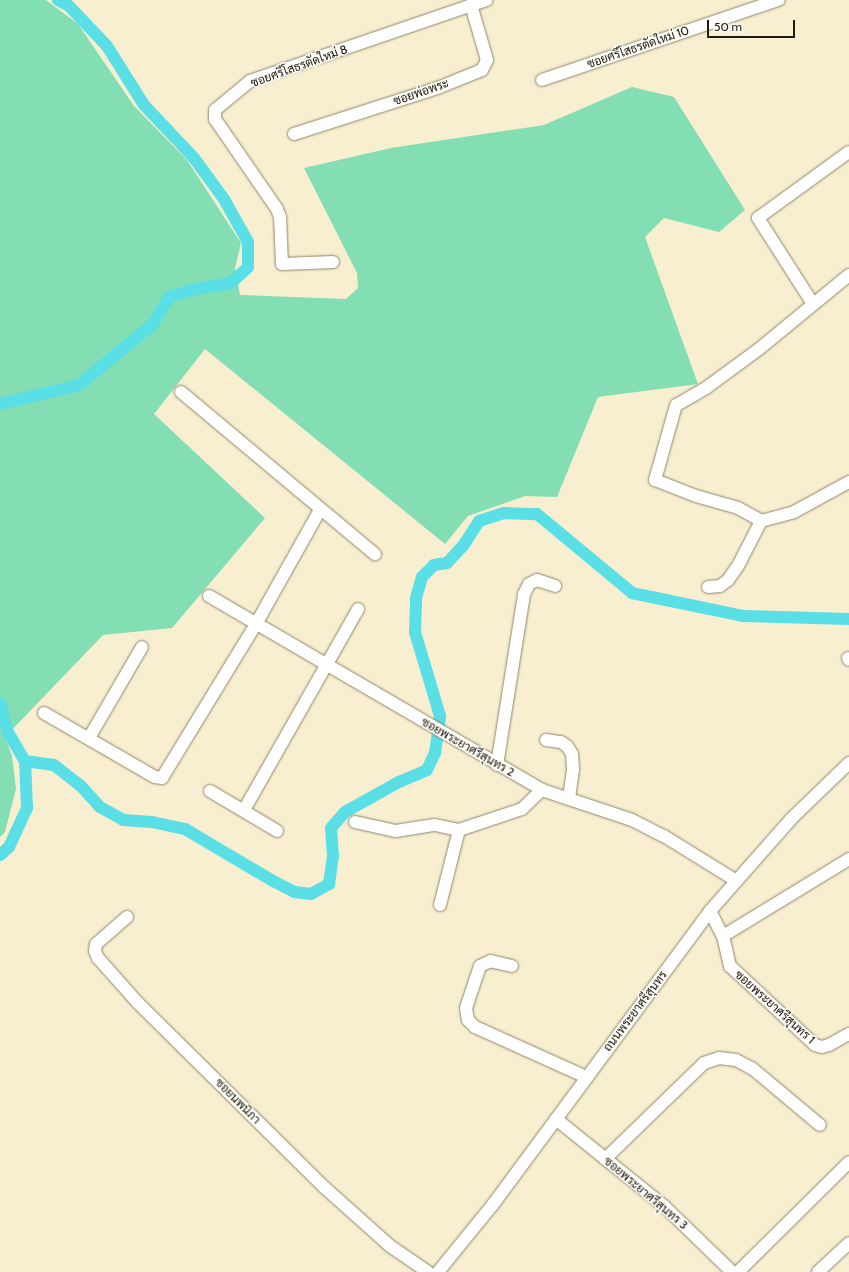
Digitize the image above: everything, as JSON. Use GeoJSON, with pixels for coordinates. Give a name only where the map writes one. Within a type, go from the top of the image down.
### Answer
{"type":"FeatureCollection","features":[{"type":"Feature","properties":{"kind":"street","name":"ซอยศรีโสธรตัดใหม่ 8"},"geometry":{"type":"LineString","coordinates":[[333,262],[282,264],[280,217],[272,198],[215,119],[215,110],[250,81],[486,0]]}},
{"type":"Feature","properties":{"kind":"street","name":"ซอยศรีโสธรตัดใหม่ 10"},"geometry":{"type":"LineString","coordinates":[[542,80],[779,0]]}},
{"type":"Feature","properties":{"kind":"street","name":"ซอยพ่อพระ"},"geometry":{"type":"LineString","coordinates":[[294,134],[482,70],[488,60],[471,6]]}},
{"type":"Feature","properties":{"kind":"street"},"geometry":{"type":"LineString","coordinates":[[813,304],[758,218],[849,152]]}},
{"type":"Feature","properties":{"kind":"street"},"geometry":{"type":"LineString","coordinates":[[849,276],[759,349],[706,388],[676,405],[655,480],[696,496],[738,508],[761,521],[794,512],[849,482]]}},
{"type":"Feature","properties":{"kind":"street"},"geometry":{"type":"LineString","coordinates":[[181,392],[320,510],[375,554]]}},
{"type":"Feature","properties":{"kind":"street"},"geometry":{"type":"LineString","coordinates":[[44,713],[155,777],[162,778],[256,624],[320,510]]}},
{"type":"Feature","properties":{"kind":"street"},"geometry":{"type":"LineString","coordinates":[[708,587],[720,586],[728,580],[739,564],[761,521]]}},
{"type":"Feature","properties":{"kind":"street"},"geometry":{"type":"LineString","coordinates":[[497,765],[524,594],[529,584],[537,580],[556,586]]}},
{"type":"Feature","properties":{"kind":"street","name":"ซอยพระยาศรีสุนทร 2"},"geometry":{"type":"LineString","coordinates":[[209,596],[542,790],[632,820],[664,836],[735,880]]}},
{"type":"Feature","properties":{"kind":"street"},"geometry":{"type":"LineString","coordinates":[[244,810],[358,609]]}},
{"type":"Feature","properties":{"kind":"street"},"geometry":{"type":"LineString","coordinates":[[89,738],[142,648]]}},
{"type":"Feature","properties":{"kind":"street"},"geometry":{"type":"LineString","coordinates":[[546,740],[561,742],[567,746],[572,754],[573,770],[569,799]]}},
{"type":"Feature","properties":{"kind":"street","name":"ถนนพระยาศรีสุนทร"},"geometry":{"type":"LineString","coordinates":[[445,1269],[586,1076],[735,880],[791,819],[849,763]]}},
{"type":"Feature","properties":{"kind":"street"},"geometry":{"type":"LineString","coordinates":[[355,822],[396,832],[435,825],[459,830],[522,809],[542,790]]}},
{"type":"Feature","properties":{"kind":"street"},"geometry":{"type":"LineString","coordinates":[[210,791],[277,831]]}},
{"type":"Feature","properties":{"kind":"street"},"geometry":{"type":"LineString","coordinates":[[440,905],[459,830]]}},
{"type":"Feature","properties":{"kind":"street"},"geometry":{"type":"LineString","coordinates":[[723,936],[849,859]]}},
{"type":"Feature","properties":{"kind":"street","name":"ซอยพระยาศรีสุนทร 1"},"geometry":{"type":"LineString","coordinates":[[710,912],[723,936],[730,966],[816,1045],[822,1047],[829,1045],[849,1034]]}},
{"type":"Feature","properties":{"kind":"street","name":"ซอยนพนิภา"},"geometry":{"type":"LineString","coordinates":[[127,917],[96,944],[95,951],[98,958],[138,1003],[324,1187],[390,1246],[428,1272]]}},
{"type":"Feature","properties":{"kind":"street"},"geometry":{"type":"LineString","coordinates":[[512,966],[491,961],[480,966],[466,1008],[468,1020],[475,1027],[586,1076]]}},
{"type":"Feature","properties":{"kind":"street"},"geometry":{"type":"LineString","coordinates":[[605,1159],[704,1063],[719,1058],[736,1060],[753,1070],[820,1125]]}},
{"type":"Feature","properties":{"kind":"street","name":"ซอยพระยาศรีสุนทร 3"},"geometry":{"type":"LineString","coordinates":[[556,1119],[679,1219],[732,1272]]}},
{"type":"Feature","properties":{"kind":"street"},"geometry":{"type":"LineString","coordinates":[[738,1272],[849,1162]]}},
{"type":"Feature","properties":{"kind":"street"},"geometry":{"type":"LineString","coordinates":[[818,1272],[849,1243]]}},
{"type":"Feature","properties":{"kind":"green space"},"geometry":{"type":"Polygon","coordinates":[[[0,0],[46,0],[78,24],[134,106],[187,160],[241,243],[235,268],[240,295],[346,299],[358,288],[357,273],[304,168],[391,148],[544,125],[632,87],[674,97],[745,210],[719,232],[664,218],[645,237],[698,384],[598,397],[557,497],[525,496],[468,516],[445,544],[205,349],[154,414],[265,518],[172,628],[103,635],[5,737],[12,756],[16,789],[5,832],[0,837],[0,0]]]}},
{"type":"Feature","properties":{"kind":"waterway"},"geometry":{"type":"LineString","coordinates":[[0,404],[79,385],[153,324],[169,297],[195,289],[231,283],[248,267],[248,242],[224,199],[194,158],[144,105],[107,46],[69,6],[58,0]]}},
{"type":"Feature","properties":{"kind":"waterway"},"geometry":{"type":"LineString","coordinates":[[0,703],[8,732],[25,761],[54,765],[81,786],[100,807],[123,820],[152,822],[185,829],[273,881],[295,892],[311,894],[329,884],[333,856],[331,828],[345,812],[399,782],[427,770],[435,753],[440,716],[415,632],[416,598],[422,577],[434,565],[447,563],[463,546],[479,521],[504,513],[537,514],[632,593],[743,616],[849,619]]}},
{"type":"Feature","properties":{"kind":"waterway"},"geometry":{"type":"LineString","coordinates":[[0,855],[9,847],[27,808],[25,761]]}}]}
